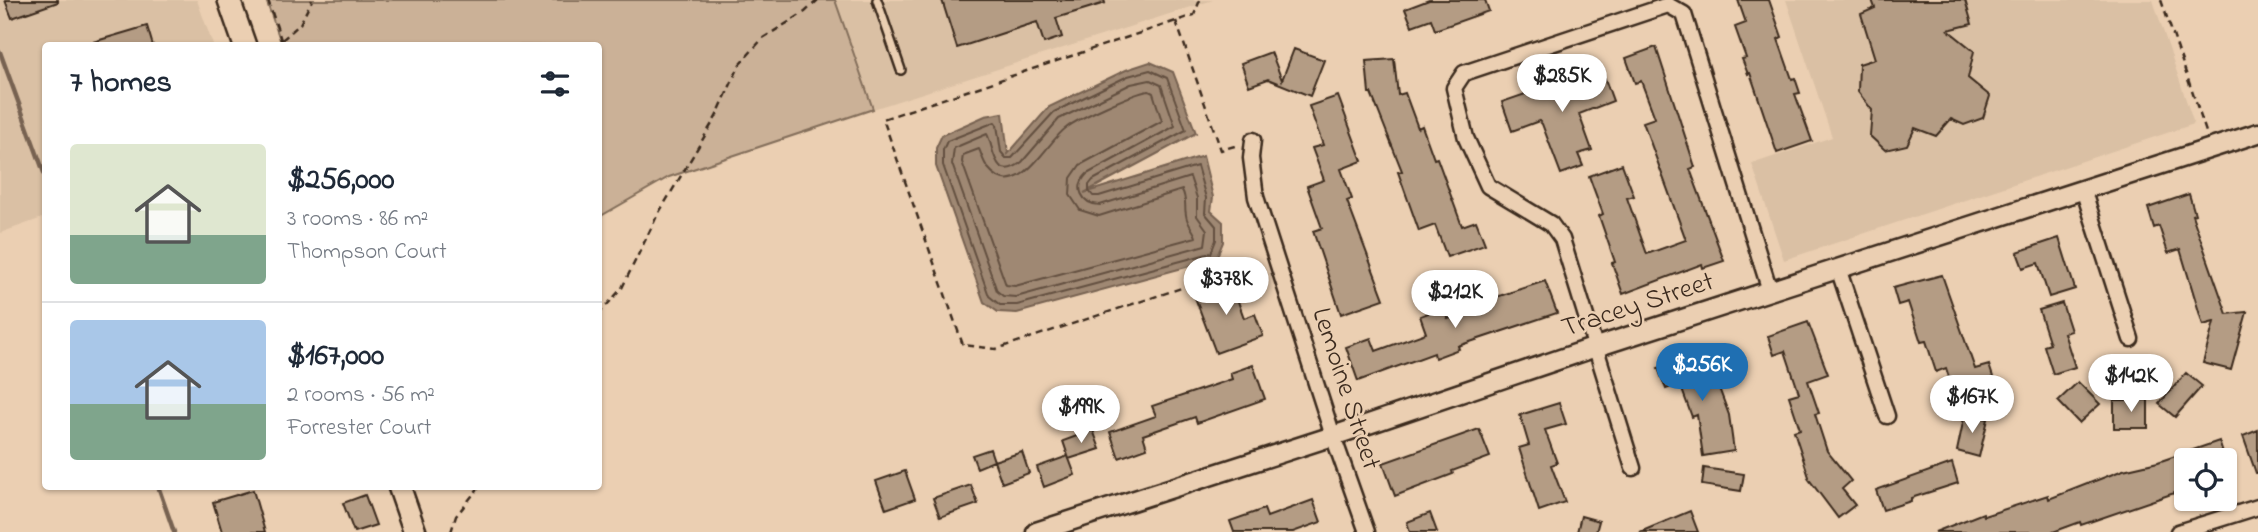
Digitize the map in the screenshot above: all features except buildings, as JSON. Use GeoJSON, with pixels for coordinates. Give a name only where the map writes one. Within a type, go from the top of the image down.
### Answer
{"type":"FeatureCollection","features":[{"type":"Feature","properties":{"kind":"main road"},"geometry":{"type":"LineString","coordinates":[[229,0],[244,42]]}},
{"type":"Feature","properties":{"kind":"main road"},"geometry":{"type":"LineString","coordinates":[[400,490],[415,532]]}},
{"type":"Feature","properties":{"kind":"street"},"geometry":{"type":"LineString","coordinates":[[1633,468],[1562,239],[1551,225],[1488,186],[1466,138],[1454,88],[1464,73],[1668,5],[1684,14],[1770,291]]}},
{"type":"Feature","properties":{"kind":"street","name":"Tracey Street"},"geometry":{"type":"LineString","coordinates":[[1036,532],[2258,133]]}},
{"type":"Feature","properties":{"kind":"street","name":"Lemoine Street"},"geometry":{"type":"LineString","coordinates":[[1253,139],[1251,158],[1256,197],[1367,532]]}},
{"type":"Feature","properties":{"kind":"street"},"geometry":{"type":"LineString","coordinates":[[2083,190],[2131,339]]}},
{"type":"Feature","properties":{"kind":"street"},"geometry":{"type":"LineString","coordinates":[[1839,268],[1887,416]]}},
{"type":"Feature","properties":{"kind":"street"},"geometry":{"type":"LineString","coordinates":[[2178,532],[2258,508]]}},
{"type":"Feature","properties":{"kind":"lane"},"geometry":{"type":"LineString","coordinates":[[877,0],[901,70]]}},
{"type":"Feature","properties":{"kind":"path"},"geometry":{"type":"LineString","coordinates":[[268,0],[282,40],[300,24],[312,0]]}},
{"type":"Feature","properties":{"kind":"path"},"geometry":{"type":"LineString","coordinates":[[602,310],[622,288],[657,216],[716,117],[740,64],[763,38],[805,12],[818,0]]}},
{"type":"Feature","properties":{"kind":"path"},"geometry":{"type":"LineString","coordinates":[[1200,0],[1194,15],[883,119],[963,345],[996,349],[1224,274],[1248,258]]}},
{"type":"Feature","properties":{"kind":"path"},"geometry":{"type":"LineString","coordinates":[[2161,0],[2211,148]]}},
{"type":"Feature","properties":{"kind":"path"},"geometry":{"type":"LineString","coordinates":[[1176,21],[1222,150],[1253,139]]}},
{"type":"Feature","properties":{"kind":"path"},"geometry":{"type":"LineString","coordinates":[[451,532],[456,516],[477,490]]}},
{"type":"Feature","properties":{"kind":"shaded area"},"geometry":{"type":"Polygon","coordinates":[[[0,0],[197,0],[212,42],[42,42],[42,218],[0,233],[0,0]]]}},
{"type":"Feature","properties":{"kind":"shaded area"},"geometry":{"type":"Polygon","coordinates":[[[266,0],[835,0],[873,109],[669,177],[602,215],[602,42],[281,42],[266,0]]]}},
{"type":"Feature","properties":{"kind":"shaded area"},"geometry":{"type":"Polygon","coordinates":[[[835,0],[1213,0],[873,109],[835,0]]]}},
{"type":"Feature","properties":{"kind":"shaded area"},"geometry":{"type":"Polygon","coordinates":[[[1786,0],[2153,0],[2194,124],[1784,260],[1752,164],[1832,137],[1786,0]]]}},
{"type":"Feature","properties":{"kind":"water"},"geometry":{"type":"Polygon","coordinates":[[[1150,62],[1173,72],[1196,133],[1084,193],[1203,156],[1213,197],[1211,211],[1223,222],[1223,242],[1216,259],[1017,313],[998,312],[984,302],[936,166],[936,148],[942,135],[985,116],[1003,113],[1008,154],[1049,107],[1126,70],[1150,62]]]}},
{"type":"Feature","properties":{"kind":"waterway"},"geometry":{"type":"LineString","coordinates":[[0,52],[42,167]]}},
{"type":"Feature","properties":{"kind":"waterway"},"geometry":{"type":"LineString","coordinates":[[159,490],[174,532]]}}]}
